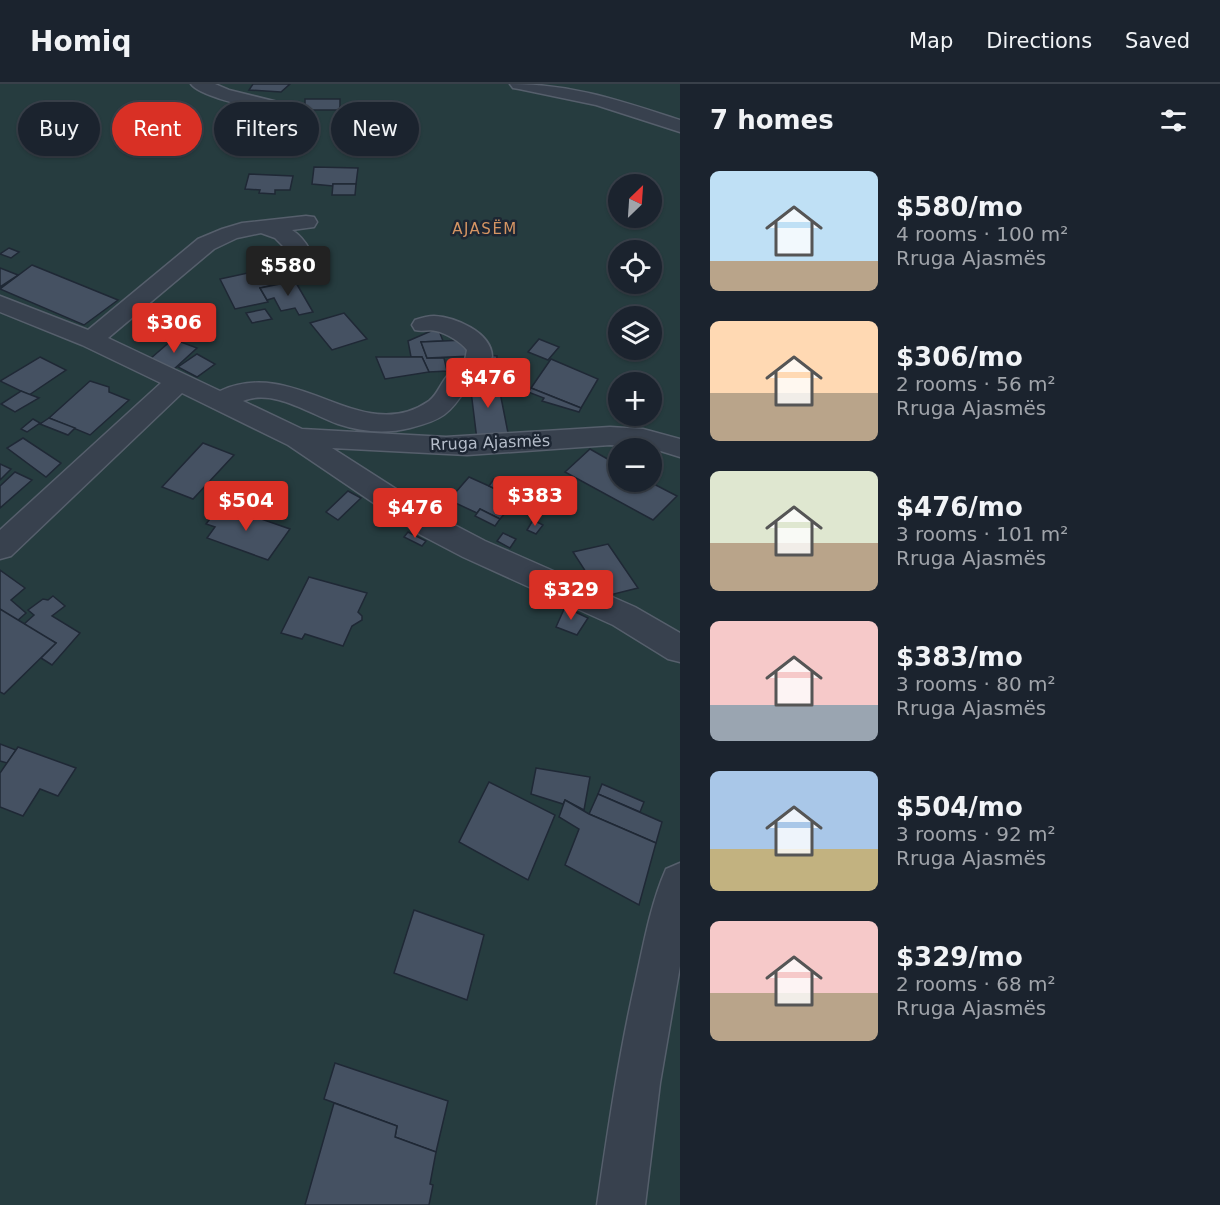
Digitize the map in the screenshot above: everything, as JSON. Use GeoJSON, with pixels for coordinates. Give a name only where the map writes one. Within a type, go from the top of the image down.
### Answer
{"type":"FeatureCollection","features":[{"type":"Feature","properties":{"kind":"street"},"geometry":{"type":"LineString","coordinates":[[200,84],[223,94],[255,102]]}},
{"type":"Feature","properties":{"kind":"street"},"geometry":{"type":"LineString","coordinates":[[519,84],[600,100],[680,126]]}},
{"type":"Feature","properties":{"kind":"street"},"geometry":{"type":"LineString","coordinates":[[91,339],[206,244],[222,234],[244,228],[306,222]]}},
{"type":"Feature","properties":{"kind":"street"},"geometry":{"type":"LineString","coordinates":[[264,227],[288,235],[299,248],[308,276]]}},
{"type":"Feature","properties":{"kind":"street","name":"Rruga Ajasmës"},"geometry":{"type":"LineString","coordinates":[[0,303],[91,339],[298,438],[432,527],[474,549],[624,616],[680,649]]}},
{"type":"Feature","properties":{"kind":"street"},"geometry":{"type":"LineString","coordinates":[[221,401],[233,393],[245,390],[265,390],[310,401],[366,422],[389,424],[415,418],[440,405],[446,399],[457,381],[473,368],[480,353],[479,346],[474,340],[451,328],[431,322],[424,325]]}},
{"type":"Feature","properties":{"kind":"street"},"geometry":{"type":"LineString","coordinates":[[0,548],[179,381]]}},
{"type":"Feature","properties":{"kind":"street","name":"Rruga Ajasmës"},"geometry":{"type":"LineString","coordinates":[[298,438],[350,438],[425,446],[466,447],[615,436],[634,437],[680,448]]}},
{"type":"Feature","properties":{"kind":"street"},"geometry":{"type":"LineString","coordinates":[[621,1205],[635,1102],[656,979],[680,882]]}},
{"type":"Feature","properties":{"kind":"green space"},"geometry":{"type":"Polygon","coordinates":[[[0,84],[680,84],[680,1205],[0,1205],[0,84]]]}},
{"type":"Feature","properties":{"kind":"building"},"geometry":{"type":"Polygon","coordinates":[[[253,84],[290,84],[281,92],[249,90],[253,84]]]}},
{"type":"Feature","properties":{"kind":"building"},"geometry":{"type":"Polygon","coordinates":[[[305,99],[340,99],[340,102],[331,102],[331,110],[319,110],[319,102],[305,102],[305,99]]]}},
{"type":"Feature","properties":{"kind":"building"},"geometry":{"type":"Polygon","coordinates":[[[314,167],[358,168],[356,184],[333,184],[333,186],[312,184],[314,167]]]}},
{"type":"Feature","properties":{"kind":"building"},"geometry":{"type":"Polygon","coordinates":[[[249,174],[293,176],[290,190],[275,190],[275,194],[245,189],[249,174]]]}},
{"type":"Feature","properties":{"kind":"building"},"geometry":{"type":"Polygon","coordinates":[[[333,184],[356,184],[355,195],[332,195],[333,184]]]}},
{"type":"Feature","properties":{"kind":"building"},"geometry":{"type":"Polygon","coordinates":[[[9,248],[19,252],[11,258],[0,254],[9,248]]]}},
{"type":"Feature","properties":{"kind":"building"},"geometry":{"type":"Polygon","coordinates":[[[32,265],[118,300],[84,325],[0,289],[32,265]]]}},
{"type":"Feature","properties":{"kind":"building"},"geometry":{"type":"Polygon","coordinates":[[[0,268],[18,275],[0,287],[0,268]]]}},
{"type":"Feature","properties":{"kind":"building"},"geometry":{"type":"Polygon","coordinates":[[[271,268],[282,283],[260,288],[268,302],[235,309],[220,279],[271,268]]]}},
{"type":"Feature","properties":{"kind":"building"},"geometry":{"type":"Polygon","coordinates":[[[295,281],[313,312],[299,315],[295,308],[281,311],[274,298],[267,300],[260,288],[295,281]]]}},
{"type":"Feature","properties":{"kind":"building"},"geometry":{"type":"Polygon","coordinates":[[[265,309],[272,319],[252,323],[246,313],[265,309]]]}},
{"type":"Feature","properties":{"kind":"building"},"geometry":{"type":"Polygon","coordinates":[[[344,313],[367,339],[332,350],[310,323],[344,313]]]}},
{"type":"Feature","properties":{"kind":"building"},"geometry":{"type":"Polygon","coordinates":[[[438,328],[443,341],[421,342],[427,358],[444,358],[447,371],[429,372],[422,357],[411,357],[408,341],[438,328]]]}},
{"type":"Feature","properties":{"kind":"building"},"geometry":{"type":"Polygon","coordinates":[[[173,339],[197,348],[174,369],[150,359],[173,339]]]}},
{"type":"Feature","properties":{"kind":"building"},"geometry":{"type":"Polygon","coordinates":[[[539,339],[559,347],[548,360],[528,352],[539,339]]]}},
{"type":"Feature","properties":{"kind":"building"},"geometry":{"type":"Polygon","coordinates":[[[465,340],[472,356],[427,358],[421,342],[465,340]]]}},
{"type":"Feature","properties":{"kind":"building"},"geometry":{"type":"Polygon","coordinates":[[[197,354],[215,364],[197,377],[178,367],[197,354]]]}},
{"type":"Feature","properties":{"kind":"building"},"geometry":{"type":"Polygon","coordinates":[[[488,355],[497,356],[495,377],[483,377],[488,355]]]}},
{"type":"Feature","properties":{"kind":"building"},"geometry":{"type":"Polygon","coordinates":[[[40,357],[66,370],[29,395],[0,381],[40,357]]]}},
{"type":"Feature","properties":{"kind":"building"},"geometry":{"type":"Polygon","coordinates":[[[376,357],[422,357],[429,372],[385,379],[376,357]]]}},
{"type":"Feature","properties":{"kind":"building"},"geometry":{"type":"Polygon","coordinates":[[[551,359],[598,379],[581,408],[531,388],[551,359]]]}},
{"type":"Feature","properties":{"kind":"building"},"geometry":{"type":"Polygon","coordinates":[[[481,377],[497,377],[509,438],[477,440],[470,383],[481,377]]]}},
{"type":"Feature","properties":{"kind":"building"},"geometry":{"type":"Polygon","coordinates":[[[90,381],[109,387],[109,392],[129,400],[90,435],[49,418],[90,381]]]}},
{"type":"Feature","properties":{"kind":"building"},"geometry":{"type":"Polygon","coordinates":[[[531,388],[581,408],[579,412],[542,401],[544,398],[528,392],[531,388]]]}},
{"type":"Feature","properties":{"kind":"building"},"geometry":{"type":"Polygon","coordinates":[[[21,391],[39,398],[15,412],[1,404],[21,391]]]}},
{"type":"Feature","properties":{"kind":"building"},"geometry":{"type":"Polygon","coordinates":[[[49,418],[75,428],[68,435],[40,424],[49,418]]]}},
{"type":"Feature","properties":{"kind":"building"},"geometry":{"type":"Polygon","coordinates":[[[33,419],[40,423],[27,432],[21,429],[33,419]]]}},
{"type":"Feature","properties":{"kind":"building"},"geometry":{"type":"Polygon","coordinates":[[[23,438],[61,463],[46,477],[7,448],[23,438]]]}},
{"type":"Feature","properties":{"kind":"building"},"geometry":{"type":"Polygon","coordinates":[[[203,443],[234,455],[193,499],[162,487],[203,443]]]}},
{"type":"Feature","properties":{"kind":"building"},"geometry":{"type":"Polygon","coordinates":[[[590,449],[608,459],[608,492],[662,492],[662,488],[677,496],[653,520],[565,472],[590,449]]]}},
{"type":"Feature","properties":{"kind":"building"},"geometry":{"type":"Polygon","coordinates":[[[0,464],[11,469],[0,480],[0,464]]]}},
{"type":"Feature","properties":{"kind":"building"},"geometry":{"type":"Polygon","coordinates":[[[15,472],[32,480],[0,508],[0,486],[15,472]]]}},
{"type":"Feature","properties":{"kind":"building"},"geometry":{"type":"Polygon","coordinates":[[[469,477],[517,499],[500,519],[480,509],[477,513],[449,500],[469,477]]]}},
{"type":"Feature","properties":{"kind":"building"},"geometry":{"type":"Polygon","coordinates":[[[494,479],[520,491],[514,498],[489,486],[494,479]]]}},
{"type":"Feature","properties":{"kind":"building"},"geometry":{"type":"Polygon","coordinates":[[[348,491],[361,498],[338,520],[326,512],[348,491]]]}},
{"type":"Feature","properties":{"kind":"building"},"geometry":{"type":"Polygon","coordinates":[[[221,505],[290,529],[268,560],[207,538],[215,527],[206,524],[221,505]]]}},
{"type":"Feature","properties":{"kind":"building"},"geometry":{"type":"Polygon","coordinates":[[[480,509],[500,519],[495,526],[475,516],[480,509]]]}},
{"type":"Feature","properties":{"kind":"building"},"geometry":{"type":"Polygon","coordinates":[[[533,520],[543,525],[536,534],[527,530],[533,520]]]}},
{"type":"Feature","properties":{"kind":"building"},"geometry":{"type":"Polygon","coordinates":[[[408,532],[426,541],[422,546],[404,537],[408,532]]]}},
{"type":"Feature","properties":{"kind":"building"},"geometry":{"type":"Polygon","coordinates":[[[503,533],[516,539],[510,548],[497,541],[503,533]]]}},
{"type":"Feature","properties":{"kind":"building"},"geometry":{"type":"Polygon","coordinates":[[[608,544],[638,588],[602,597],[573,552],[608,544]]]}},
{"type":"Feature","properties":{"kind":"building"},"geometry":{"type":"Polygon","coordinates":[[[0,570],[25,588],[11,600],[26,613],[17,621],[0,609],[0,570]]]}},
{"type":"Feature","properties":{"kind":"building"},"geometry":{"type":"Polygon","coordinates":[[[309,577],[367,593],[358,612],[362,620],[352,626],[343,646],[305,634],[302,639],[281,633],[309,577]]]}},
{"type":"Feature","properties":{"kind":"building"},"geometry":{"type":"Polygon","coordinates":[[[53,596],[65,606],[52,616],[80,633],[52,665],[41,658],[56,643],[23,625],[34,615],[28,610],[43,599],[48,600],[53,596]]]}},
{"type":"Feature","properties":{"kind":"building"},"geometry":{"type":"Polygon","coordinates":[[[565,607],[588,618],[577,635],[556,627],[565,607]]]}},
{"type":"Feature","properties":{"kind":"building"},"geometry":{"type":"Polygon","coordinates":[[[0,609],[56,643],[4,694],[0,692],[0,609]]]}},
{"type":"Feature","properties":{"kind":"building"},"geometry":{"type":"Polygon","coordinates":[[[0,744],[16,750],[7,763],[0,761],[0,744]]]}},
{"type":"Feature","properties":{"kind":"building"},"geometry":{"type":"Polygon","coordinates":[[[18,747],[76,768],[58,796],[40,789],[23,816],[0,807],[0,773],[18,747]]]}},
{"type":"Feature","properties":{"kind":"building"},"geometry":{"type":"Polygon","coordinates":[[[536,768],[590,777],[584,810],[565,800],[563,804],[531,794],[536,768]]]}},
{"type":"Feature","properties":{"kind":"building"},"geometry":{"type":"Polygon","coordinates":[[[489,782],[555,815],[528,880],[459,842],[489,782]]]}},
{"type":"Feature","properties":{"kind":"building"},"geometry":{"type":"Polygon","coordinates":[[[602,784],[644,802],[640,812],[598,794],[602,784]]]}},
{"type":"Feature","properties":{"kind":"building"},"geometry":{"type":"Polygon","coordinates":[[[598,794],[662,822],[656,843],[589,814],[598,794]]]}},
{"type":"Feature","properties":{"kind":"building"},"geometry":{"type":"Polygon","coordinates":[[[565,800],[589,814],[656,843],[639,905],[565,865],[579,829],[559,817],[565,800]]]}},
{"type":"Feature","properties":{"kind":"building"},"geometry":{"type":"Polygon","coordinates":[[[414,910],[484,935],[467,1000],[394,973],[414,910]]]}},
{"type":"Feature","properties":{"kind":"building"},"geometry":{"type":"Polygon","coordinates":[[[335,1063],[448,1101],[436,1152],[395,1137],[397,1126],[324,1099],[335,1063]]]}},
{"type":"Feature","properties":{"kind":"building"},"geometry":{"type":"Polygon","coordinates":[[[334,1103],[397,1126],[395,1137],[436,1152],[429,1205],[305,1205],[334,1103]]]}},
{"type":"Feature","properties":{"kind":"district","name":"AJASËM"},"geometry":{"type":"Point","coordinates":[485,229]}}]}
